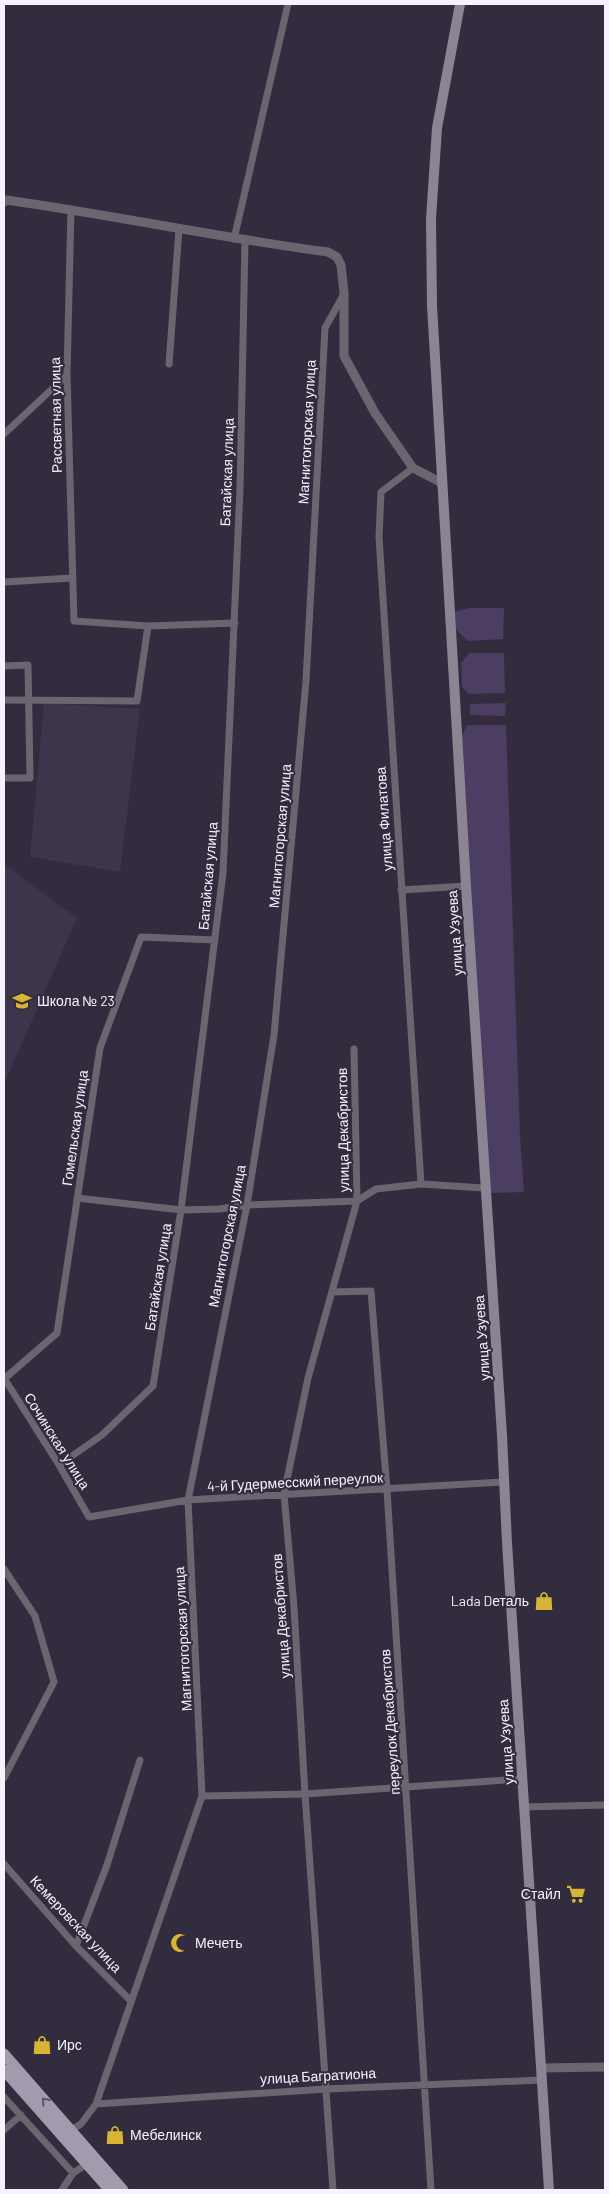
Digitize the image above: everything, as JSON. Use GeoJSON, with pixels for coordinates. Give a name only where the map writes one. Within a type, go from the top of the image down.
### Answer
{"type":"FeatureCollection","features":[{"type":"Feature","properties":{"kind":"main road","name":"улица Узуева"},"geometry":{"type":"LineString","coordinates":[[460,4],[437,128],[431,219],[432,306],[484,1188],[502,1435],[503,1482],[549,2190]]}},
{"type":"Feature","properties":{"kind":"main road"},"geometry":{"type":"LineString","coordinates":[[4,2054],[123,2190]]}},
{"type":"Feature","properties":{"kind":"main road"},"geometry":{"type":"LineString","coordinates":[[4,2070],[110,2190]]}},
{"type":"Feature","properties":{"kind":"street"},"geometry":{"type":"LineString","coordinates":[[234,239],[288,4]]}},
{"type":"Feature","properties":{"kind":"street"},"geometry":{"type":"LineString","coordinates":[[4,200],[71,209],[245,241],[328,252],[337,257],[341,265],[344,293],[344,356],[375,413],[413,468],[442,483]]}},
{"type":"Feature","properties":{"kind":"street","name":"Рассветная улица"},"geometry":{"type":"LineString","coordinates":[[71,209],[66,375],[74,621],[148,626]]}},
{"type":"Feature","properties":{"kind":"street"},"geometry":{"type":"LineString","coordinates":[[169,364],[179,229]]}},
{"type":"Feature","properties":{"kind":"street","name":"Батайская улица"},"geometry":{"type":"LineString","coordinates":[[59,1465],[102,1435],[153,1386],[181,1210],[223,873],[235,624],[245,241]]}},
{"type":"Feature","properties":{"kind":"street","name":"Магнитогорская улица"},"geometry":{"type":"LineString","coordinates":[[71,2130],[81,2124],[96,2104],[131,2001],[142,1977],[202,1796],[188,1500],[247,1205],[274,1035],[307,662],[325,328],[344,293]]}},
{"type":"Feature","properties":{"kind":"street"},"geometry":{"type":"LineString","coordinates":[[4,434],[66,375]]}},
{"type":"Feature","properties":{"kind":"street","name":"улица Филатова"},"geometry":{"type":"LineString","coordinates":[[413,468],[381,492],[379,537],[421,1184]]}},
{"type":"Feature","properties":{"kind":"street"},"geometry":{"type":"LineString","coordinates":[[4,582],[72,578]]}},
{"type":"Feature","properties":{"kind":"street"},"geometry":{"type":"LineString","coordinates":[[4,700],[137,701],[148,626],[235,624]]}},
{"type":"Feature","properties":{"kind":"street"},"geometry":{"type":"LineString","coordinates":[[4,666],[28,665],[30,699],[30,778],[4,778]]}},
{"type":"Feature","properties":{"kind":"street"},"geometry":{"type":"LineString","coordinates":[[401,890],[466,886]]}},
{"type":"Feature","properties":{"kind":"street","name":"Гомельская улица"},"geometry":{"type":"LineString","coordinates":[[4,1379],[57,1334],[100,1048],[141,937],[215,940]]}},
{"type":"Feature","properties":{"kind":"street","name":"улица Декабристов"},"geometry":{"type":"LineString","coordinates":[[333,2190],[305,1794],[294,1607],[284,1494],[308,1378],[357,1201],[354,1048]]}},
{"type":"Feature","properties":{"kind":"street"},"geometry":{"type":"LineString","coordinates":[[77,1198],[181,1210],[219,1209],[247,1205],[357,1201],[376,1189],[421,1184],[484,1188]]}},
{"type":"Feature","properties":{"kind":"street","name":"переулок Декабристов"},"geometry":{"type":"LineString","coordinates":[[332,1292],[371,1291],[387,1490],[431,2190]]}},
{"type":"Feature","properties":{"kind":"street","name":"Сочинская улица"},"geometry":{"type":"LineString","coordinates":[[4,1379],[89,1516]]}},
{"type":"Feature","properties":{"kind":"street","name":"4-й Гудермесский переулок"},"geometry":{"type":"LineString","coordinates":[[89,1516],[188,1500],[503,1482]]}},
{"type":"Feature","properties":{"kind":"street"},"geometry":{"type":"LineString","coordinates":[[4,1569],[35,1616],[54,1682],[4,1778]]}},
{"type":"Feature","properties":{"kind":"street"},"geometry":{"type":"LineString","coordinates":[[76,1946],[107,1865],[140,1760]]}},
{"type":"Feature","properties":{"kind":"street"},"geometry":{"type":"LineString","coordinates":[[202,1796],[305,1794],[522,1779]]}},
{"type":"Feature","properties":{"kind":"street"},"geometry":{"type":"LineString","coordinates":[[524,1807],[605,1804]]}},
{"type":"Feature","properties":{"kind":"street","name":"Кемеровская улица"},"geometry":{"type":"LineString","coordinates":[[4,1864],[76,1946],[131,2001]]}},
{"type":"Feature","properties":{"kind":"street"},"geometry":{"type":"LineString","coordinates":[[540,2068],[605,2067]]}},
{"type":"Feature","properties":{"kind":"street","name":"улица Багратиона"},"geometry":{"type":"LineString","coordinates":[[96,2104],[326,2089],[541,2080]]}},
{"type":"Feature","properties":{"kind":"street"},"geometry":{"type":"LineString","coordinates":[[4,2097],[73,2173]]}},
{"type":"Feature","properties":{"kind":"street"},"geometry":{"type":"LineString","coordinates":[[4,2130],[21,2115]]}},
{"type":"Feature","properties":{"kind":"street"},"geometry":{"type":"LineString","coordinates":[[45,2118],[71,2130]]}},
{"type":"Feature","properties":{"kind":"street"},"geometry":{"type":"LineString","coordinates":[[62,2190],[73,2173],[87,2164],[111,2176]]}},
{"type":"Feature","properties":{"kind":"shaded area"},"geometry":{"type":"Polygon","coordinates":[[[469,608],[504,608],[503,639],[468,641],[455,629],[454,612],[469,608]]]}},
{"type":"Feature","properties":{"kind":"shaded area"},"geometry":{"type":"Polygon","coordinates":[[[469,653],[504,653],[505,693],[469,694],[462,687],[461,663],[469,653]]]}},
{"type":"Feature","properties":{"kind":"shaded area"},"geometry":{"type":"Polygon","coordinates":[[[44,703],[140,709],[120,872],[30,857],[44,703]]]}},
{"type":"Feature","properties":{"kind":"shaded area"},"geometry":{"type":"Polygon","coordinates":[[[506,703],[505,716],[470,715],[470,704],[506,703]]]}},
{"type":"Feature","properties":{"kind":"shaded area"},"geometry":{"type":"Polygon","coordinates":[[[467,725],[506,725],[520,1137],[524,1192],[490,1193],[461,738],[467,725]]]}},
{"type":"Feature","properties":{"kind":"shaded area","name":"Школа № 23"},"geometry":{"type":"Polygon","coordinates":[[[4,864],[77,918],[4,1084],[4,864]]]}},
{"type":"Feature","properties":{"kind":"place","name":"Школа № 23"},"geometry":{"type":"Point","coordinates":[22,1001]}},
{"type":"Feature","properties":{"kind":"place","name":"Lada Dеталь"},"geometry":{"type":"Point","coordinates":[544,1601]}},
{"type":"Feature","properties":{"kind":"place","name":"Стайл"},"geometry":{"type":"Point","coordinates":[576,1894]}},
{"type":"Feature","properties":{"kind":"place","name":"Мечеть"},"geometry":{"type":"Point","coordinates":[180,1943]}},
{"type":"Feature","properties":{"kind":"place","name":"Ирс"},"geometry":{"type":"Point","coordinates":[42,2045]}},
{"type":"Feature","properties":{"kind":"place","name":"Мебелинск"},"geometry":{"type":"Point","coordinates":[115,2135]}}]}
